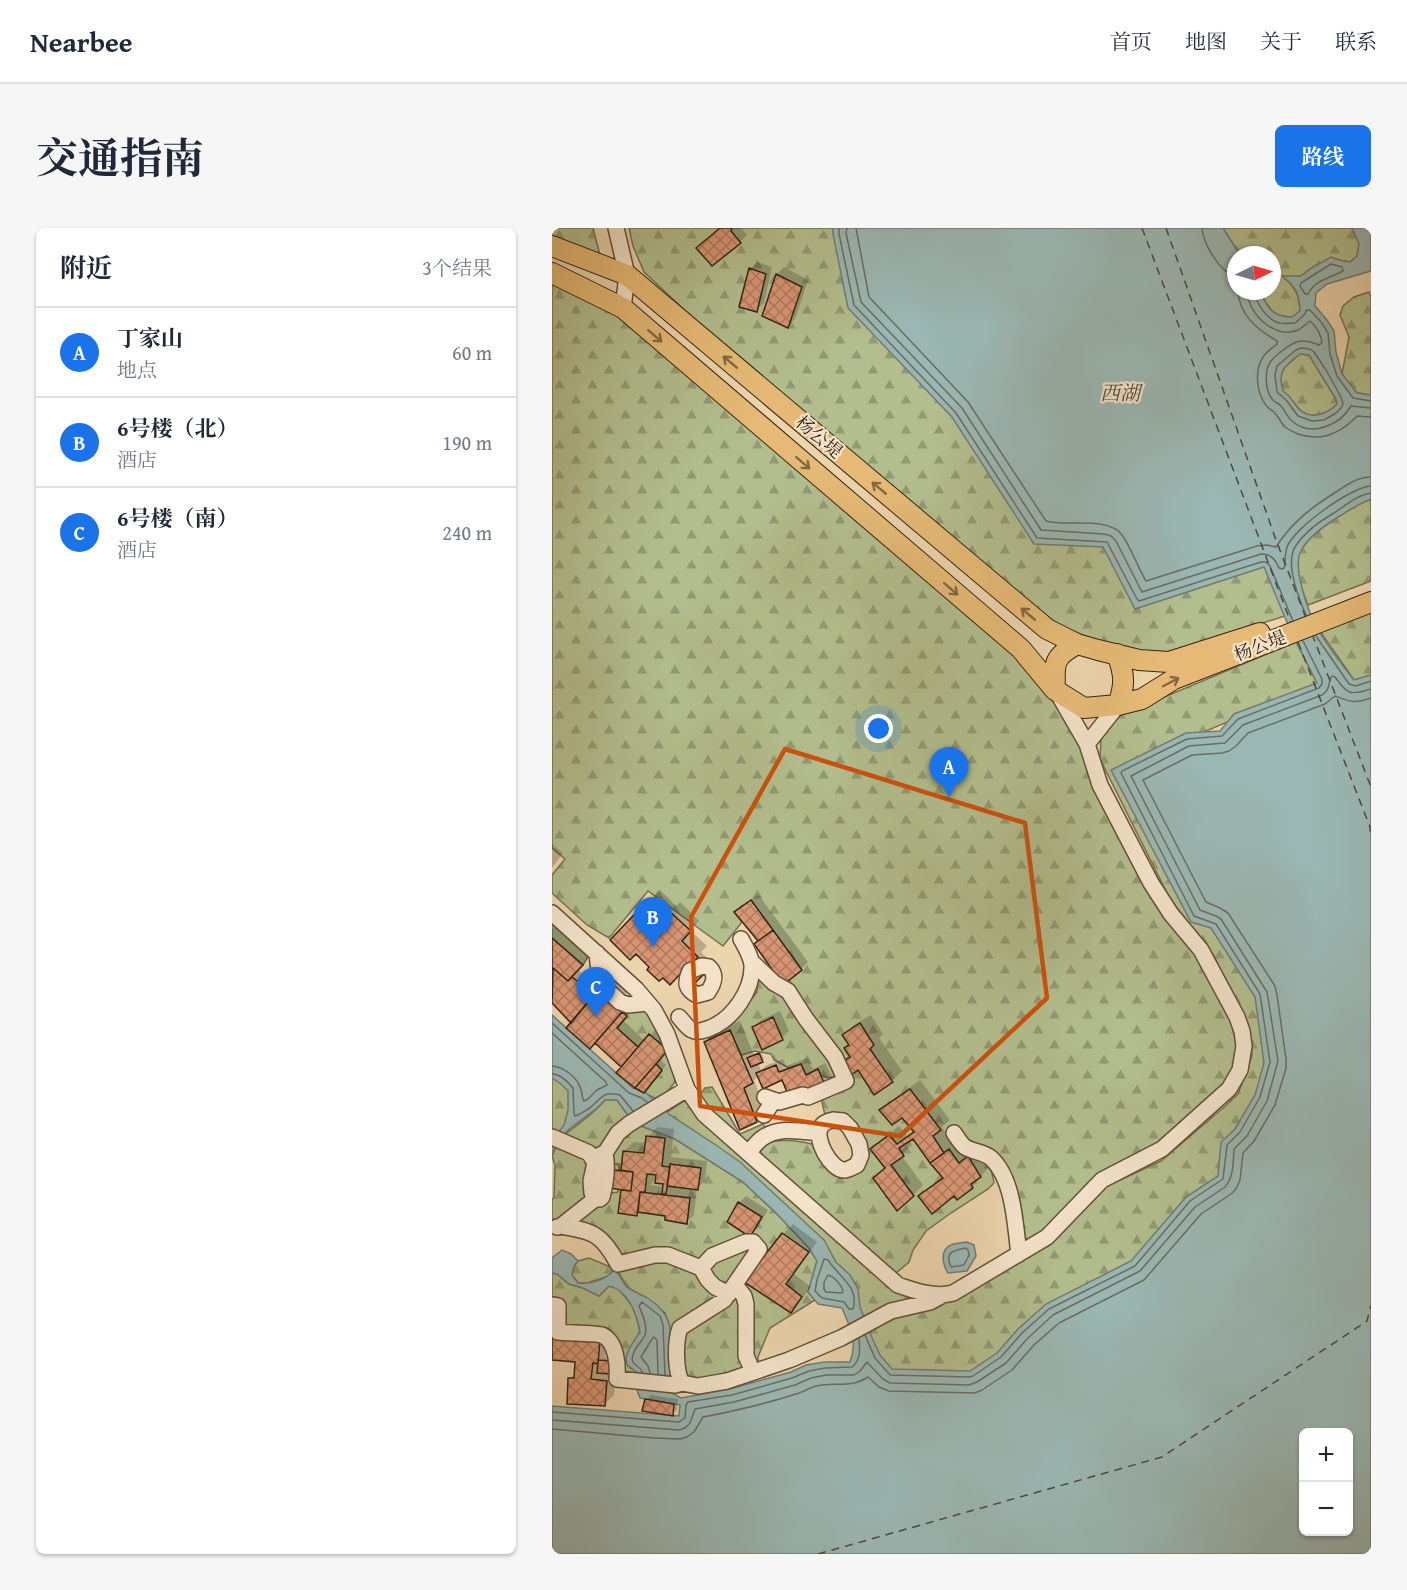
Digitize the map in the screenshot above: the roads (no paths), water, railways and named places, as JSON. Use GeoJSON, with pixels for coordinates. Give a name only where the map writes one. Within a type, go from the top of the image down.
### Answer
{"type":"FeatureCollection","features":[{"type":"Feature","properties":{"kind":"main road","name":"杨公堤"},"geometry":{"type":"LineString","coordinates":[[552,246],[627,275],[1047,629],[1077,644],[1139,660],[1169,662],[1281,632]]}},
{"type":"Feature","properties":{"kind":"main road","name":"杨公堤"},"geometry":{"type":"LineString","coordinates":[[552,273],[623,308],[1021,649],[1055,690],[1084,708],[1118,705],[1142,699],[1174,679],[1323,615],[1371,590]]}},
{"type":"Feature","properties":{"kind":"main road","name":"杨公堤"},"geometry":{"type":"LineString","coordinates":[[1323,615],[1371,602]]}},
{"type":"Feature","properties":{"kind":"main road"},"geometry":{"type":"LineString","coordinates":[[1055,690],[1054,666],[1062,652],[1077,644]]}},
{"type":"Feature","properties":{"kind":"main road"},"geometry":{"type":"LineString","coordinates":[[1117,654],[1122,668],[1124,687],[1118,705]]}},
{"type":"Feature","properties":{"kind":"street"},"geometry":{"type":"LineString","coordinates":[[616,228],[627,275],[623,308]]}},
{"type":"Feature","properties":{"kind":"street"},"geometry":{"type":"LineString","coordinates":[[552,1305],[558,1306],[558,1332],[602,1335],[613,1344],[617,1379],[629,1382],[698,1386],[727,1381],[789,1360],[842,1338],[895,1310],[930,1302],[952,1293],[1047,1237],[1102,1180],[1162,1149],[1229,1089],[1240,1070],[1244,1046],[1237,1017],[1201,950],[1171,914],[1151,884],[1100,785],[1087,744],[1055,690]]}},
{"type":"Feature","properties":{"kind":"street"},"geometry":{"type":"LineString","coordinates":[[1087,744],[1118,705]]}},
{"type":"Feature","properties":{"kind":"street"},"geometry":{"type":"LineString","coordinates":[[552,913],[636,989],[654,1010],[667,1035],[687,1089],[704,1114],[898,1285],[902,1290],[902,1297],[895,1310]]}},
{"type":"Feature","properties":{"kind":"street"},"geometry":{"type":"LineString","coordinates":[[741,939],[752,962],[774,983],[788,991],[835,1058],[846,1081],[808,1097],[803,1095],[779,1102],[769,1098],[764,1115]]}},
{"type":"Feature","properties":{"kind":"street"},"geometry":{"type":"LineString","coordinates":[[679,1017],[687,1027],[694,1031],[718,1025],[738,1006],[746,992],[752,962]]}},
{"type":"Feature","properties":{"kind":"street"},"geometry":{"type":"LineString","coordinates":[[667,1035],[696,995]]}},
{"type":"Feature","properties":{"kind":"street"},"geometry":{"type":"LineString","coordinates":[[600,1158],[618,1133],[687,1089]]}},
{"type":"Feature","properties":{"kind":"street"},"geometry":{"type":"LineString","coordinates":[[748,1153],[762,1137],[778,1131],[819,1133]]}},
{"type":"Feature","properties":{"kind":"street"},"geometry":{"type":"LineString","coordinates":[[954,1132],[964,1147],[988,1156],[996,1163],[1006,1180],[1018,1254]]}},
{"type":"Feature","properties":{"kind":"street"},"geometry":{"type":"LineString","coordinates":[[556,1227],[595,1199],[602,1197],[607,1164],[600,1158],[558,1140]]}},
{"type":"Feature","properties":{"kind":"street"},"geometry":{"type":"LineString","coordinates":[[556,1227],[581,1229],[594,1234],[602,1240],[618,1264],[655,1255],[668,1255],[701,1268],[715,1287],[732,1289],[744,1296],[747,1356],[753,1372]]}},
{"type":"Feature","properties":{"kind":"street"},"geometry":{"type":"LineString","coordinates":[[678,1384],[677,1336],[680,1328],[724,1300],[759,1250],[753,1242],[747,1242],[712,1256],[701,1268]]}},
{"type":"Feature","properties":{"kind":"street"},"geometry":{"type":"LineString","coordinates":[[898,1285],[941,1296]]}},
{"type":"Feature","properties":{"kind":"water","name":"西湖"},"geometry":{"type":"Polygon","coordinates":[[[833,228],[1223,228],[1234,246],[1227,246],[1227,300],[1264,300],[1275,313],[1292,317],[1300,311],[1299,299],[1294,287],[1282,276],[1301,276],[1331,257],[1350,262],[1357,256],[1359,244],[1352,228],[1371,228],[1371,271],[1327,284],[1316,293],[1315,306],[1334,331],[1336,352],[1342,374],[1357,393],[1371,395],[1371,499],[1335,519],[1311,537],[1301,551],[1298,567],[1309,610],[1324,640],[1354,680],[1371,675],[1371,1554],[552,1554],[552,1406],[679,1416],[680,1405],[640,1398],[636,1372],[626,1362],[630,1348],[640,1332],[637,1318],[630,1304],[616,1288],[609,1286],[599,1296],[569,1284],[557,1274],[552,1273],[552,1258],[562,1250],[571,1254],[578,1261],[572,1275],[578,1283],[598,1281],[614,1270],[628,1288],[649,1299],[663,1311],[670,1331],[671,1389],[672,1393],[681,1398],[730,1389],[791,1372],[806,1365],[850,1362],[853,1341],[842,1308],[818,1304],[808,1292],[817,1261],[809,1248],[776,1213],[743,1182],[675,1139],[641,1126],[627,1114],[617,1100],[605,1100],[568,1130],[557,1144],[552,1156],[552,1141],[564,1125],[568,1110],[568,1091],[552,1078],[552,1015],[633,1088],[645,1092],[670,1115],[740,1162],[824,1240],[836,1262],[850,1275],[858,1289],[860,1307],[873,1340],[880,1355],[892,1369],[970,1371],[997,1353],[1018,1329],[1046,1304],[1131,1261],[1186,1197],[1218,1176],[1221,1142],[1235,1129],[1255,1095],[1264,1063],[1255,997],[1211,928],[1191,922],[1111,770],[1186,733],[1220,731],[1234,714],[1317,683],[1289,627],[1264,567],[1135,609],[1103,547],[1034,544],[952,417],[848,308],[833,228]],[[1300,354],[1290,362],[1282,373],[1281,384],[1283,391],[1300,410],[1314,415],[1329,411],[1337,404],[1309,355],[1300,354]]]}},
{"type":"Feature","properties":{"kind":"water"},"geometry":{"type":"Polygon","coordinates":[[[967,1242],[974,1245],[976,1256],[967,1271],[948,1273],[944,1262],[945,1250],[953,1244],[967,1242]]]}},
{"type":"Feature","properties":{"kind":"place","name":"丁家山"},"geometry":{"type":"Point","coordinates":[949,797]}},
{"type":"Feature","properties":{"kind":"place","name":"6号楼（北）"},"geometry":{"type":"Point","coordinates":[653,947]}},
{"type":"Feature","properties":{"kind":"place","name":"6号楼（南）"},"geometry":{"type":"Point","coordinates":[596,1017]}}]}
